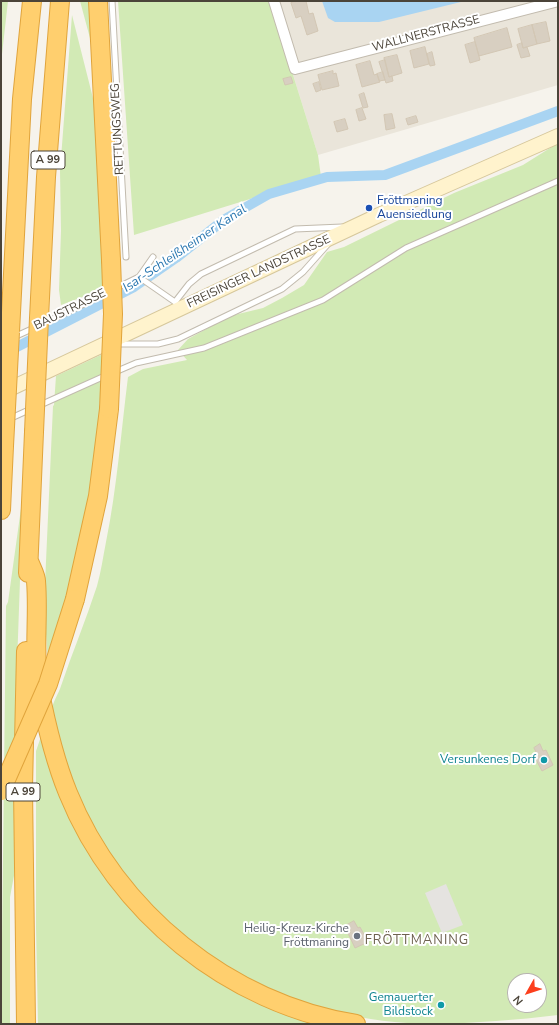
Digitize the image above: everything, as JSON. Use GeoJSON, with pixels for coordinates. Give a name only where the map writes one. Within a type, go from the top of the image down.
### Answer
{"type":"FeatureCollection","features":[{"type":"Feature","properties":{"kind":"highway","name":"A 99"},"geometry":{"type":"LineString","coordinates":[[1,510],[6,338],[13,257],[22,99],[32,1]]}},
{"type":"Feature","properties":{"kind":"highway","name":"A 99"},"geometry":{"type":"LineString","coordinates":[[26,1024],[23,788],[29,561],[46,177],[60,1]]}},
{"type":"Feature","properties":{"kind":"highway"},"geometry":{"type":"LineString","coordinates":[[1,790],[48,684],[75,599],[98,496],[109,408],[112,322],[119,258],[98,1]]}},
{"type":"Feature","properties":{"kind":"highway"},"geometry":{"type":"LineString","coordinates":[[1,309],[13,257]]}},
{"type":"Feature","properties":{"kind":"highway"},"geometry":{"type":"LineString","coordinates":[[29,561],[36,580],[35,634],[38,681],[52,748],[68,794],[78,817],[110,869],[128,892],[160,927],[185,949],[226,976],[288,1006],[315,1015],[356,1024]]}},
{"type":"Feature","properties":{"kind":"main road","name":"FREISINGER LANDSTRASSE"},"geometry":{"type":"LineString","coordinates":[[1,393],[104,345],[177,306],[340,234],[474,172],[558,136]]}},
{"type":"Feature","properties":{"kind":"street","name":"WALLNERSTRASSE"},"geometry":{"type":"LineString","coordinates":[[274,1],[295,69],[558,1]]}},
{"type":"Feature","properties":{"kind":"lane","name":"RETTUNGSWEG"},"geometry":{"type":"LineString","coordinates":[[112,1],[119,258]]}},
{"type":"Feature","properties":{"kind":"lane"},"geometry":{"type":"LineString","coordinates":[[1,423],[92,381],[136,363],[204,348],[323,300],[406,248],[558,181]]}},
{"type":"Feature","properties":{"kind":"lane"},"geometry":{"type":"LineString","coordinates":[[140,278],[177,306],[189,284],[201,274],[295,229],[355,227]]}},
{"type":"Feature","properties":{"kind":"lane"},"geometry":{"type":"LineString","coordinates":[[104,345],[158,344],[178,339],[282,289],[303,272],[314,258],[340,234]]}},
{"type":"Feature","properties":{"kind":"lane","name":"BAUSTRASSE"},"geometry":{"type":"LineString","coordinates":[[6,338],[140,278],[153,257]]}},
{"type":"Feature","properties":{"kind":"shaded area"},"geometry":{"type":"Polygon","coordinates":[[[270,1],[558,1],[558,85],[318,155],[270,1]]]}},
{"type":"Feature","properties":{"kind":"shaded area"},"geometry":{"type":"Polygon","coordinates":[[[446,884],[463,925],[442,933],[425,893],[446,884]]]}},
{"type":"Feature","properties":{"kind":"green space"},"geometry":{"type":"Polygon","coordinates":[[[1,1],[8,1],[1,63],[1,1]]]}},
{"type":"Feature","properties":{"kind":"green space"},"geometry":{"type":"Polygon","coordinates":[[[80,1],[93,1],[94,53],[80,1]]]}},
{"type":"Feature","properties":{"kind":"green space"},"geometry":{"type":"Polygon","coordinates":[[[118,1],[270,1],[318,155],[321,177],[134,235],[118,1]]]}},
{"type":"Feature","properties":{"kind":"green space"},"geometry":{"type":"Polygon","coordinates":[[[72,15],[98,118],[104,289],[61,305],[59,290],[61,231],[60,171],[72,15]]]}},
{"type":"Feature","properties":{"kind":"green space"},"geometry":{"type":"Polygon","coordinates":[[[558,143],[558,1015],[464,1023],[407,1023],[359,1017],[313,1006],[269,989],[228,966],[190,940],[155,908],[124,872],[97,832],[84,808],[73,782],[53,717],[52,707],[60,689],[100,575],[113,501],[128,377],[143,369],[187,360],[178,350],[188,339],[230,316],[263,308],[304,285],[327,252],[344,247],[454,193],[523,165],[558,143]]]}},
{"type":"Feature","properties":{"kind":"green space"},"geometry":{"type":"Polygon","coordinates":[[[103,354],[99,414],[103,413],[82,547],[48,662],[44,606],[53,406],[56,376],[103,354]]]}},
{"type":"Feature","properties":{"kind":"green space"},"geometry":{"type":"Polygon","coordinates":[[[23,494],[16,694],[16,865],[10,897],[10,1024],[1,1024],[6,606],[8,602],[23,494]]]}},
{"type":"Feature","properties":{"kind":"green space"},"geometry":{"type":"Polygon","coordinates":[[[44,728],[64,794],[170,940],[338,1024],[38,1024],[36,928],[36,751],[44,728]]]}},
{"type":"Feature","properties":{"kind":"water"},"geometry":{"type":"Polygon","coordinates":[[[322,1],[465,1],[379,22],[335,22],[328,18],[322,1]]]}},
{"type":"Feature","properties":{"kind":"building"},"geometry":{"type":"Polygon","coordinates":[[[306,1],[309,14],[313,13],[318,31],[307,35],[301,16],[296,18],[291,3],[306,1]]]}},
{"type":"Feature","properties":{"kind":"building"},"geometry":{"type":"Polygon","coordinates":[[[546,22],[550,41],[537,44],[532,25],[546,22]]]}},
{"type":"Feature","properties":{"kind":"building"},"geometry":{"type":"Polygon","coordinates":[[[532,25],[537,44],[523,48],[518,29],[532,25]]]}},
{"type":"Feature","properties":{"kind":"building"},"geometry":{"type":"Polygon","coordinates":[[[507,28],[512,47],[479,56],[474,38],[507,28]]]}},
{"type":"Feature","properties":{"kind":"building"},"geometry":{"type":"Polygon","coordinates":[[[475,42],[480,60],[470,63],[465,45],[475,42]]]}},
{"type":"Feature","properties":{"kind":"building"},"geometry":{"type":"Polygon","coordinates":[[[522,43],[523,48],[527,47],[530,56],[521,58],[517,45],[522,43]]]}},
{"type":"Feature","properties":{"kind":"building"},"geometry":{"type":"Polygon","coordinates":[[[425,47],[429,64],[414,68],[410,51],[425,47]]]}},
{"type":"Feature","properties":{"kind":"building"},"geometry":{"type":"Polygon","coordinates":[[[432,52],[435,65],[430,66],[427,54],[432,52]]]}},
{"type":"Feature","properties":{"kind":"building"},"geometry":{"type":"Polygon","coordinates":[[[397,55],[402,73],[389,77],[384,58],[397,55]]]}},
{"type":"Feature","properties":{"kind":"building"},"geometry":{"type":"Polygon","coordinates":[[[385,60],[389,77],[392,76],[393,81],[386,83],[379,62],[385,60]]]}},
{"type":"Feature","properties":{"kind":"building"},"geometry":{"type":"Polygon","coordinates":[[[370,61],[374,75],[377,74],[380,82],[362,87],[356,65],[370,61]]]}},
{"type":"Feature","properties":{"kind":"building"},"geometry":{"type":"Polygon","coordinates":[[[333,71],[333,74],[336,73],[339,86],[322,90],[318,75],[333,71]]]}},
{"type":"Feature","properties":{"kind":"building"},"geometry":{"type":"Polygon","coordinates":[[[383,72],[385,80],[379,81],[377,74],[383,72]]]}},
{"type":"Feature","properties":{"kind":"building"},"geometry":{"type":"Polygon","coordinates":[[[291,77],[293,83],[285,85],[283,79],[291,77]]]}},
{"type":"Feature","properties":{"kind":"building"},"geometry":{"type":"Polygon","coordinates":[[[319,82],[321,90],[316,92],[313,84],[319,82]]]}},
{"type":"Feature","properties":{"kind":"building"},"geometry":{"type":"Polygon","coordinates":[[[364,93],[368,107],[363,108],[359,95],[364,93]]]}},
{"type":"Feature","properties":{"kind":"building"},"geometry":{"type":"Polygon","coordinates":[[[362,108],[366,119],[359,121],[356,110],[362,108]]]}},
{"type":"Feature","properties":{"kind":"building"},"geometry":{"type":"Polygon","coordinates":[[[392,114],[395,128],[386,130],[384,115],[392,114]]]}},
{"type":"Feature","properties":{"kind":"building"},"geometry":{"type":"Polygon","coordinates":[[[416,116],[418,122],[408,125],[406,119],[416,116]]]}},
{"type":"Feature","properties":{"kind":"building"},"geometry":{"type":"Polygon","coordinates":[[[345,119],[348,129],[337,132],[334,122],[345,119]]]}},
{"type":"Feature","properties":{"kind":"building","name":"Versunkenes Dorf"},"geometry":{"type":"Polygon","coordinates":[[[540,744],[543,751],[546,750],[553,765],[542,771],[534,756],[537,754],[534,748],[540,744]]]}},
{"type":"Feature","properties":{"kind":"building","name":"Heilig-Kreuz-Kirche Fröttmaning"},"geometry":{"type":"Polygon","coordinates":[[[354,921],[358,928],[360,927],[368,942],[355,948],[348,933],[351,932],[347,925],[354,921]]]}},
{"type":"Feature","properties":{"kind":"waterway","name":"Isar-Schleißheimer Kanal"},"geometry":{"type":"LineString","coordinates":[[7,352],[134,287],[176,258],[225,219],[269,194],[327,177],[385,175],[558,111]]}},
{"type":"Feature","properties":{"kind":"place","name":"Fröttmaning Auensiedlung"},"geometry":{"type":"Point","coordinates":[369,208]}},
{"type":"Feature","properties":{"kind":"place","name":"Versunkenes Dorf"},"geometry":{"type":"Point","coordinates":[544,760]}},
{"type":"Feature","properties":{"kind":"place","name":"Heilig-Kreuz-Kirche Fröttmaning"},"geometry":{"type":"Point","coordinates":[357,936]}},
{"type":"Feature","properties":{"kind":"place","name":"Gemauerter Bildstock"},"geometry":{"type":"Point","coordinates":[441,1005]}},
{"type":"Feature","properties":{"kind":"district","name":"FRÖTTMANING"},"geometry":{"type":"Point","coordinates":[417,941]}}]}
